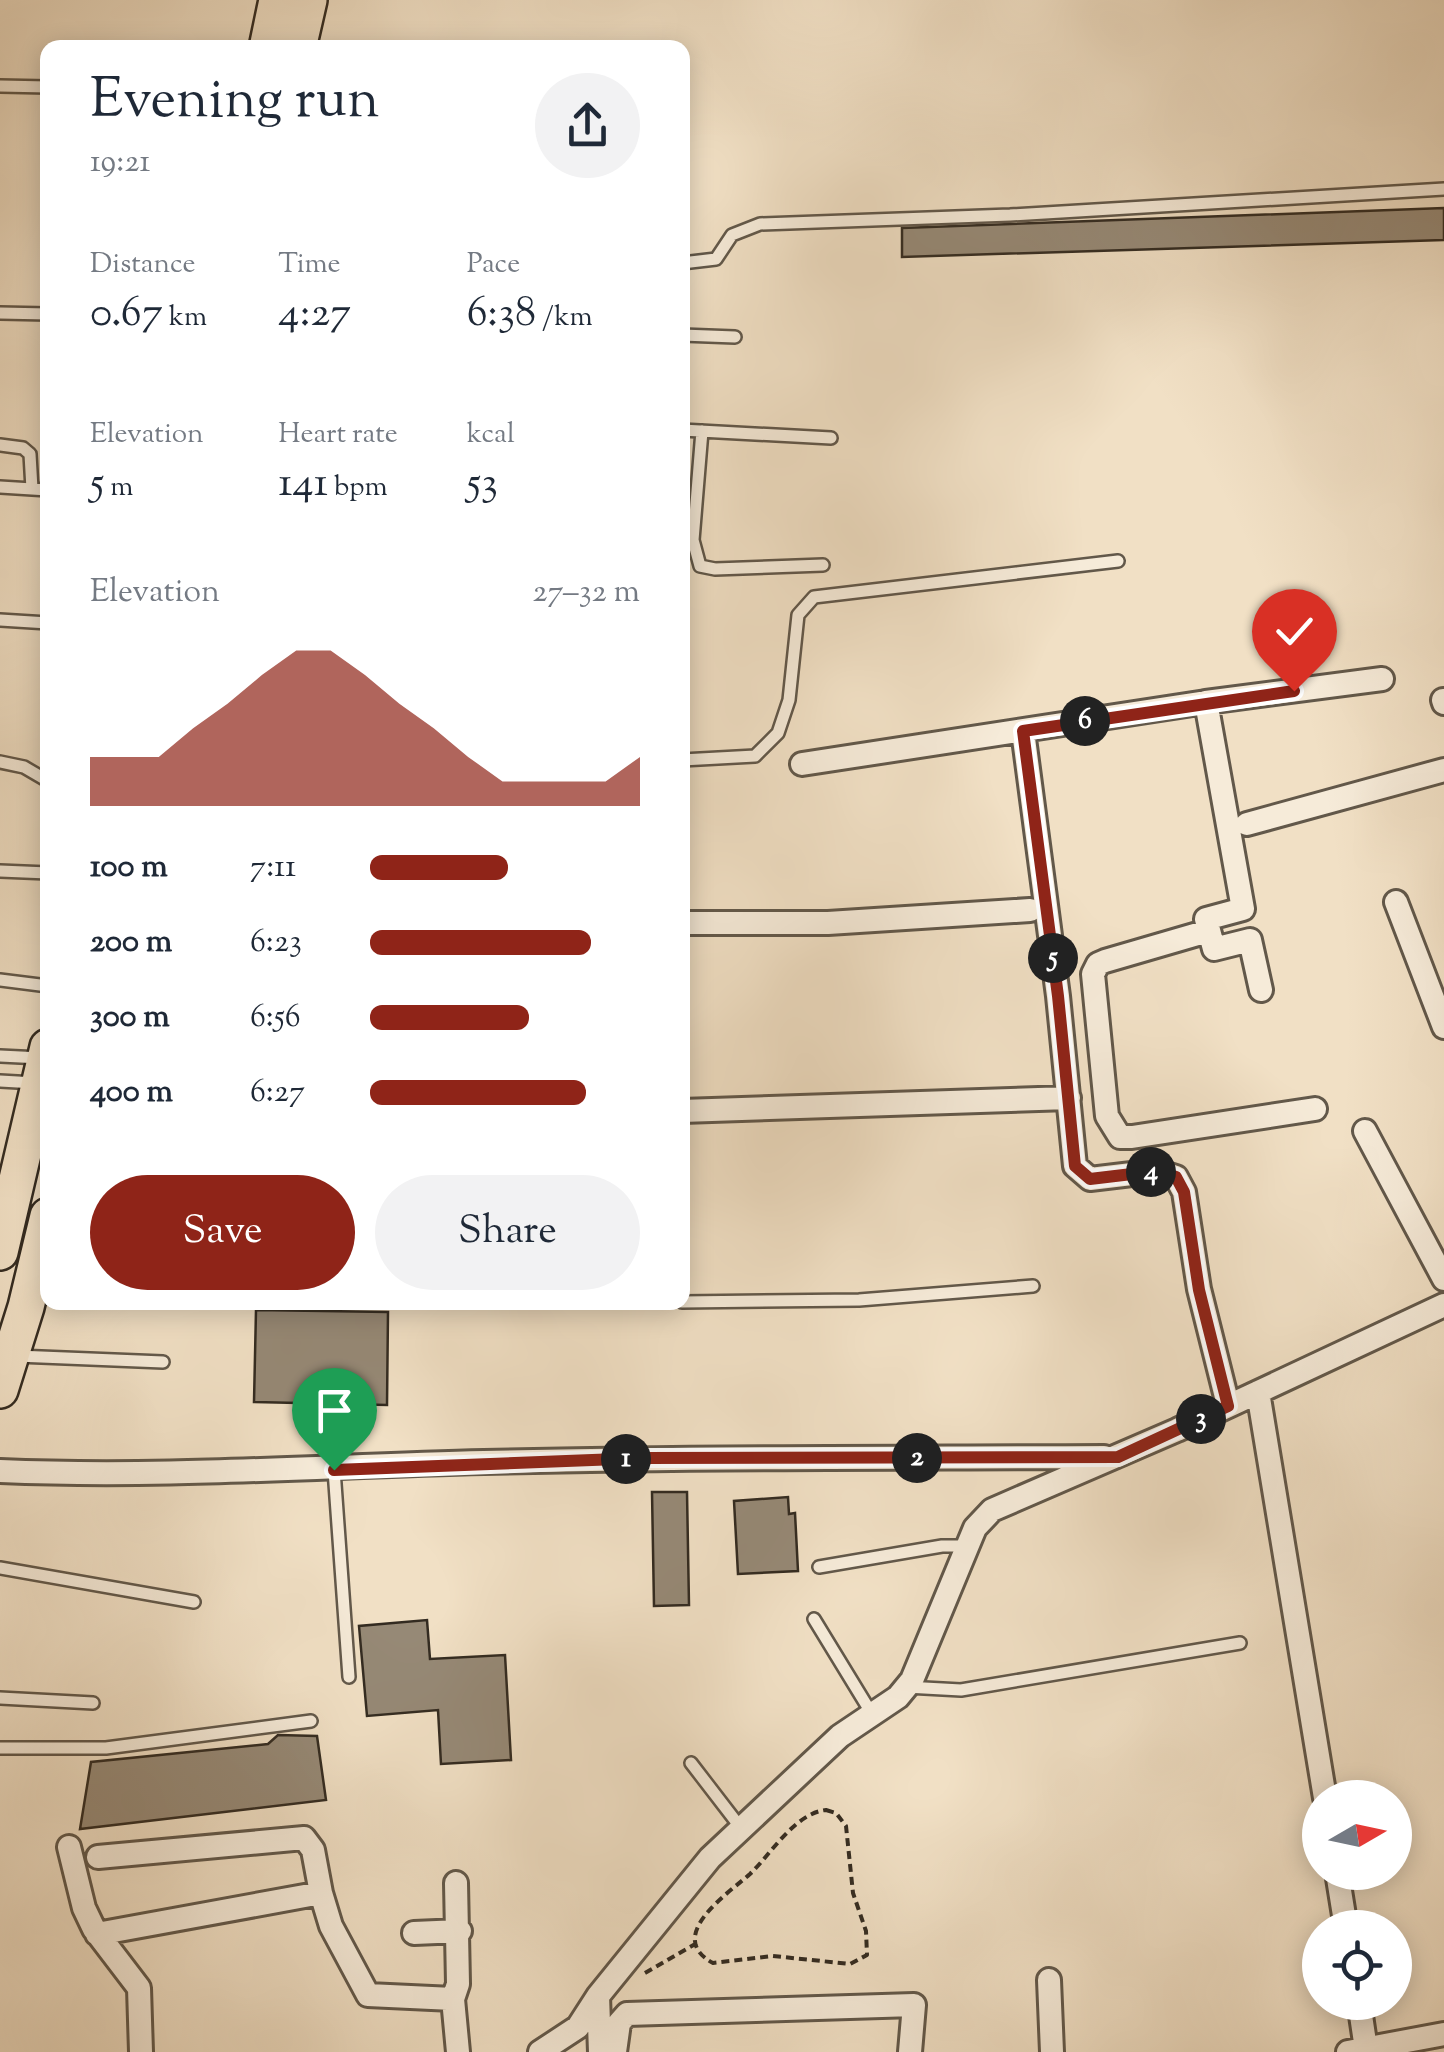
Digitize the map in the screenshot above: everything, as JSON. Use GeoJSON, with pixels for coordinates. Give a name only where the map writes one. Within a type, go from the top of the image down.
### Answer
{"type":"FeatureCollection","features":[{"type":"Feature","properties":{"kind":"main road"},"geometry":{"type":"LineString","coordinates":[[268,40],[277,0]]}},
{"type":"Feature","properties":{"kind":"main road"},"geometry":{"type":"LineString","coordinates":[[300,40],[308,0]]}},
{"type":"Feature","properties":{"kind":"main road"},"geometry":{"type":"LineString","coordinates":[[0,1252],[20,1140],[40,1076]]}},
{"type":"Feature","properties":{"kind":"main road"},"geometry":{"type":"LineString","coordinates":[[0,1390],[40,1276]]}},
{"type":"Feature","properties":{"kind":"street"},"geometry":{"type":"LineString","coordinates":[[802,764],[1382,679]]}},
{"type":"Feature","properties":{"kind":"street"},"geometry":{"type":"LineString","coordinates":[[1206,702],[1242,909],[1206,919],[1208,931],[1214,949],[1250,940],[1261,990]]}},
{"type":"Feature","properties":{"kind":"street"},"geometry":{"type":"LineString","coordinates":[[1023,731],[1075,1166],[1090,1179],[1164,1172],[1176,1177],[1184,1192],[1199,1290],[1228,1406]]}},
{"type":"Feature","properties":{"kind":"street"},"geometry":{"type":"LineString","coordinates":[[1247,824],[1444,770]]}},
{"type":"Feature","properties":{"kind":"street"},"geometry":{"type":"LineString","coordinates":[[1396,902],[1444,1027]]}},
{"type":"Feature","properties":{"kind":"street"},"geometry":{"type":"LineString","coordinates":[[690,923],[828,923],[1030,910]]}},
{"type":"Feature","properties":{"kind":"street"},"geometry":{"type":"LineString","coordinates":[[1208,931],[1105,961],[1093,974],[1107,1116],[1112,1129],[1120,1138],[1132,1137],[1316,1109]]}},
{"type":"Feature","properties":{"kind":"street"},"geometry":{"type":"LineString","coordinates":[[690,1110],[1069,1098]]}},
{"type":"Feature","properties":{"kind":"street"},"geometry":{"type":"LineString","coordinates":[[1364,1130],[1444,1279]]}},
{"type":"Feature","properties":{"kind":"street"},"geometry":{"type":"LineString","coordinates":[[540,2052],[578,2027],[598,1996],[710,1858],[840,1736],[906,1687],[976,1528],[992,1510],[1118,1457],[1444,1305]]}},
{"type":"Feature","properties":{"kind":"street"},"geometry":{"type":"LineString","coordinates":[[1258,1392],[1322,1780]]}},
{"type":"Feature","properties":{"kind":"street"},"geometry":{"type":"LineString","coordinates":[[0,1470],[72,1474],[334,1470],[625,1458],[1118,1457]]}},
{"type":"Feature","properties":{"kind":"street"},"geometry":{"type":"LineString","coordinates":[[98,1857],[304,1838],[313,1850],[331,1926],[368,1995],[452,1999]]}},
{"type":"Feature","properties":{"kind":"street"},"geometry":{"type":"LineString","coordinates":[[69,1847],[84,1908],[97,1934],[139,1988],[141,2052]]}},
{"type":"Feature","properties":{"kind":"street"},"geometry":{"type":"LineString","coordinates":[[456,1883],[460,1931],[458,1984],[452,1999],[458,2052]]}},
{"type":"Feature","properties":{"kind":"street"},"geometry":{"type":"LineString","coordinates":[[97,1934],[321,1894]]}},
{"type":"Feature","properties":{"kind":"street"},"geometry":{"type":"LineString","coordinates":[[414,1933],[460,1931]]}},
{"type":"Feature","properties":{"kind":"street"},"geometry":{"type":"LineString","coordinates":[[1049,1980],[1052,2052]]}},
{"type":"Feature","properties":{"kind":"street"},"geometry":{"type":"LineString","coordinates":[[598,1996],[600,2052]]}},
{"type":"Feature","properties":{"kind":"street"},"geometry":{"type":"LineString","coordinates":[[615,2052],[618,2023],[627,2014],[914,2005],[910,2052]]}},
{"type":"Feature","properties":{"kind":"street"},"geometry":{"type":"LineString","coordinates":[[1358,2020],[1357,2050],[1444,2034]]}},
{"type":"Feature","properties":{"kind":"lane"},"geometry":{"type":"LineString","coordinates":[[0,86],[40,88]]}},
{"type":"Feature","properties":{"kind":"lane"},"geometry":{"type":"LineString","coordinates":[[690,262],[716,259],[732,236],[760,224],[1010,215],[1444,189]]}},
{"type":"Feature","properties":{"kind":"lane"},"geometry":{"type":"LineString","coordinates":[[0,314],[40,314]]}},
{"type":"Feature","properties":{"kind":"lane"},"geometry":{"type":"LineString","coordinates":[[690,335],[735,336]]}},
{"type":"Feature","properties":{"kind":"lane"},"geometry":{"type":"LineString","coordinates":[[690,430],[832,438]]}},
{"type":"Feature","properties":{"kind":"lane"},"geometry":{"type":"LineString","coordinates":[[702,431],[693,540],[700,566],[714,569],[823,565]]}},
{"type":"Feature","properties":{"kind":"lane"},"geometry":{"type":"LineString","coordinates":[[0,446],[23,448],[30,454],[32,489]]}},
{"type":"Feature","properties":{"kind":"lane"},"geometry":{"type":"LineString","coordinates":[[0,488],[40,490]]}},
{"type":"Feature","properties":{"kind":"lane"},"geometry":{"type":"LineString","coordinates":[[690,760],[755,756],[778,733],[788,700],[798,615],[814,597],[1118,561]]}},
{"type":"Feature","properties":{"kind":"lane"},"geometry":{"type":"LineString","coordinates":[[0,620],[40,622]]}},
{"type":"Feature","properties":{"kind":"lane"},"geometry":{"type":"LineString","coordinates":[[2,766],[24,767],[40,776]]}},
{"type":"Feature","properties":{"kind":"lane"},"geometry":{"type":"LineString","coordinates":[[0,871],[40,873]]}},
{"type":"Feature","properties":{"kind":"lane"},"geometry":{"type":"LineString","coordinates":[[0,980],[40,985]]}},
{"type":"Feature","properties":{"kind":"lane"},"geometry":{"type":"LineString","coordinates":[[0,1056],[40,1062]]}},
{"type":"Feature","properties":{"kind":"lane"},"geometry":{"type":"LineString","coordinates":[[0,1081],[40,1065]]}},
{"type":"Feature","properties":{"kind":"lane"},"geometry":{"type":"LineString","coordinates":[[690,1302],[859,1300],[1033,1286]]}},
{"type":"Feature","properties":{"kind":"lane"},"geometry":{"type":"LineString","coordinates":[[11,1356],[163,1362]]}},
{"type":"Feature","properties":{"kind":"lane"},"geometry":{"type":"LineString","coordinates":[[334,1470],[350,1677]]}},
{"type":"Feature","properties":{"kind":"lane"},"geometry":{"type":"LineString","coordinates":[[819,1567],[942,1546],[968,1546]]}},
{"type":"Feature","properties":{"kind":"lane"},"geometry":{"type":"LineString","coordinates":[[0,1568],[194,1602]]}},
{"type":"Feature","properties":{"kind":"lane"},"geometry":{"type":"LineString","coordinates":[[814,1619],[872,1714]]}},
{"type":"Feature","properties":{"kind":"lane"},"geometry":{"type":"LineString","coordinates":[[906,1687],[961,1690],[1240,1643]]}},
{"type":"Feature","properties":{"kind":"lane"},"geometry":{"type":"LineString","coordinates":[[0,1698],[93,1703]]}},
{"type":"Feature","properties":{"kind":"lane"},"geometry":{"type":"LineString","coordinates":[[0,1748],[106,1748],[311,1721]]}},
{"type":"Feature","properties":{"kind":"lane"},"geometry":{"type":"LineString","coordinates":[[690,1763],[741,1828]]}},
{"type":"Feature","properties":{"kind":"path"},"geometry":{"type":"LineString","coordinates":[[817,1811],[836,1813],[846,1826],[853,1893],[866,1932],[868,1955],[860,1962],[773,1956],[713,1963],[704,1958],[698,1943],[698,1924],[708,1908],[817,1811]]}},
{"type":"Feature","properties":{"kind":"path"},"geometry":{"type":"LineString","coordinates":[[619,1971],[626,1980],[635,1979],[698,1943]]}},
{"type":"Feature","properties":{"kind":"building"},"geometry":{"type":"Polygon","coordinates":[[[1444,208],[1444,240],[902,257],[902,228],[1444,208]]]}},
{"type":"Feature","properties":{"kind":"building"},"geometry":{"type":"Polygon","coordinates":[[[256,1310],[388,1312],[387,1405],[254,1402],[256,1310]]]}},
{"type":"Feature","properties":{"kind":"building"},"geometry":{"type":"Polygon","coordinates":[[[652,1492],[687,1492],[689,1605],[654,1606],[652,1492]]]}},
{"type":"Feature","properties":{"kind":"building"},"geometry":{"type":"Polygon","coordinates":[[[788,1497],[789,1514],[795,1513],[798,1571],[738,1574],[734,1501],[788,1497]]]}},
{"type":"Feature","properties":{"kind":"building"},"geometry":{"type":"Polygon","coordinates":[[[427,1620],[430,1659],[505,1655],[511,1760],[441,1764],[438,1710],[367,1716],[359,1626],[427,1620]]]}},
{"type":"Feature","properties":{"kind":"building"},"geometry":{"type":"Polygon","coordinates":[[[278,1735],[317,1736],[326,1800],[80,1829],[91,1762],[268,1744],[278,1735]]]}},
{"type":"Feature","properties":{"kind":"route"},"geometry":{"type":"LineString","coordinates":[[334,1470],[644,1458],[1118,1457],[1228,1406],[1199,1290],[1184,1192],[1176,1177],[1157,1171],[1090,1179],[1075,1166],[1058,996],[1023,731],[1294,691]]}}]}
